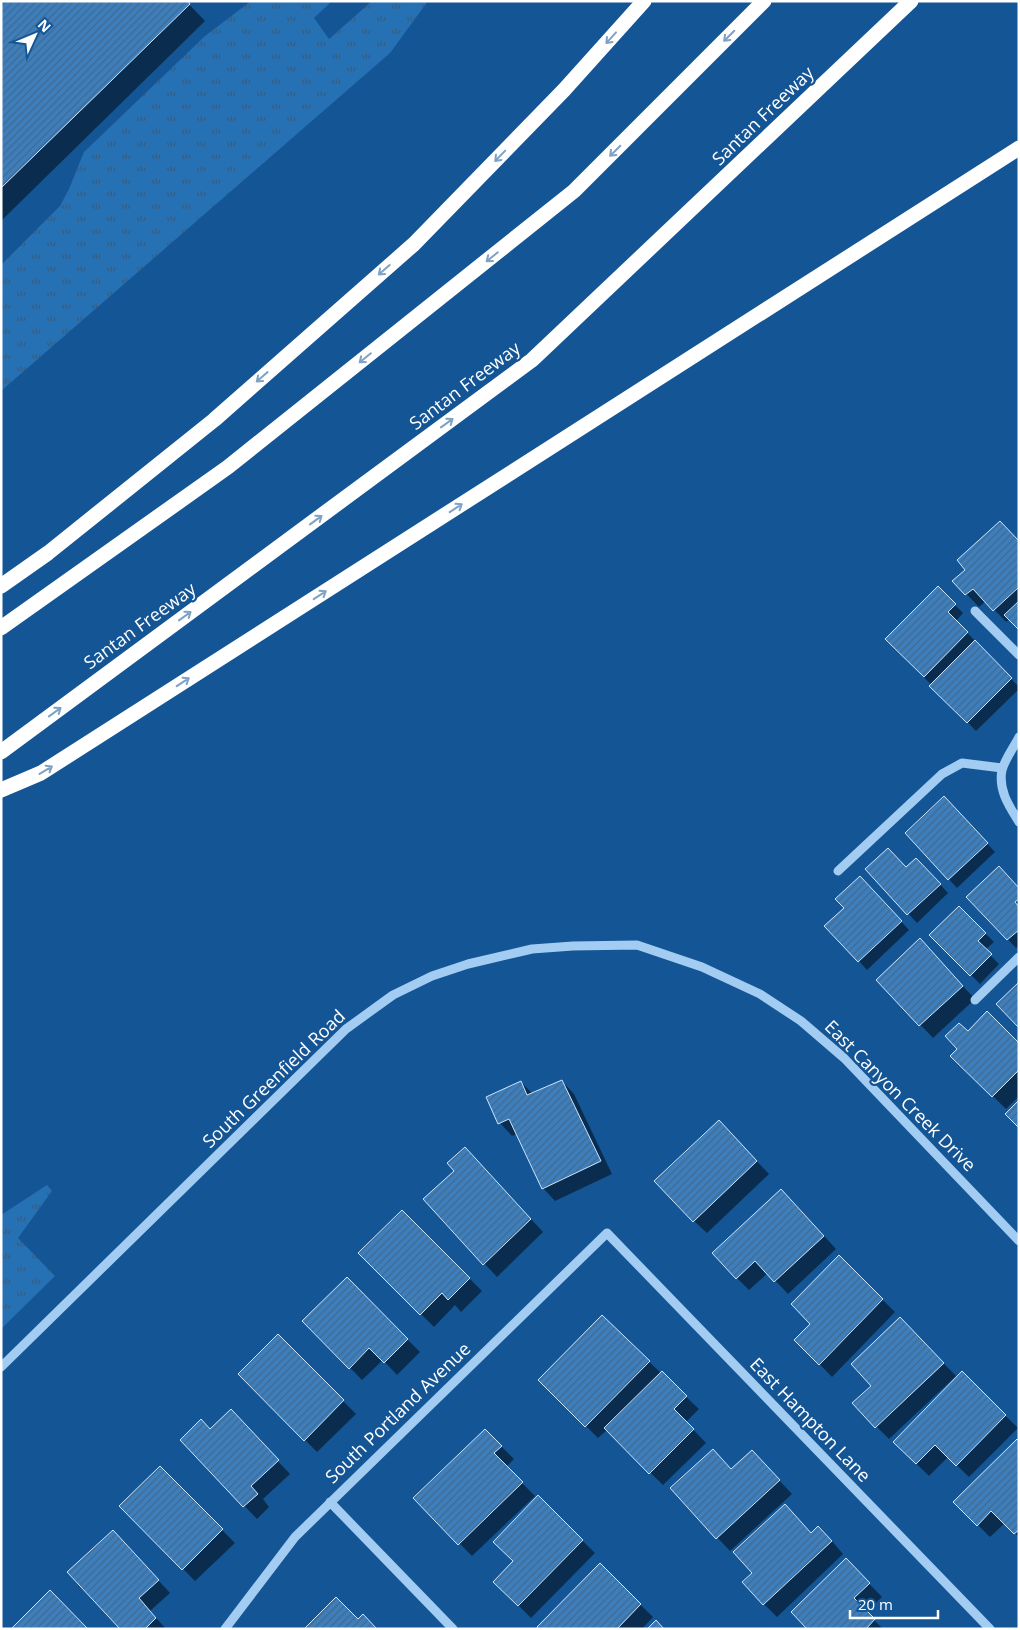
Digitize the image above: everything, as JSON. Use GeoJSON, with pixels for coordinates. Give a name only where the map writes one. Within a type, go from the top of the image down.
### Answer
{"type":"FeatureCollection","features":[{"type":"Feature","properties":{"kind":"highway"},"geometry":{"type":"LineString","coordinates":[[1,586],[48,553],[214,420],[414,244],[564,90],[644,1]]}},
{"type":"Feature","properties":{"kind":"highway"},"geometry":{"type":"LineString","coordinates":[[1,628],[228,467],[574,191],[764,1]]}},
{"type":"Feature","properties":{"kind":"highway","name":"Santan Freeway"},"geometry":{"type":"LineString","coordinates":[[1,752],[532,360],[911,1]]}},
{"type":"Feature","properties":{"kind":"highway"},"geometry":{"type":"LineString","coordinates":[[1,790],[41,773],[1019,148]]}},
{"type":"Feature","properties":{"kind":"street"},"geometry":{"type":"LineString","coordinates":[[975,611],[1019,655]]}},
{"type":"Feature","properties":{"kind":"street"},"geometry":{"type":"LineString","coordinates":[[1019,737],[1002,768],[1004,795],[1019,822]]}},
{"type":"Feature","properties":{"kind":"street"},"geometry":{"type":"LineString","coordinates":[[838,871],[942,774],[962,763],[1002,768]]}},
{"type":"Feature","properties":{"kind":"street","name":"East Canyon Creek Drive"},"geometry":{"type":"LineString","coordinates":[[637,945],[702,967],[760,994],[801,1021],[844,1058],[1019,1241]]}},
{"type":"Feature","properties":{"kind":"street","name":"South Greenfield Road"},"geometry":{"type":"LineString","coordinates":[[1,1367],[346,1029],[392,995],[432,976],[468,964],[532,950],[573,946],[637,945]]}},
{"type":"Feature","properties":{"kind":"street"},"geometry":{"type":"LineString","coordinates":[[975,1000],[1019,957]]}},
{"type":"Feature","properties":{"kind":"street","name":"South Portland Avenue"},"geometry":{"type":"LineString","coordinates":[[225,1629],[295,1537],[607,1233]]}},
{"type":"Feature","properties":{"kind":"street","name":"East Hampton Lane"},"geometry":{"type":"LineString","coordinates":[[607,1233],[990,1629]]}},
{"type":"Feature","properties":{"kind":"street"},"geometry":{"type":"LineString","coordinates":[[330,1502],[453,1629]]}},
{"type":"Feature","properties":{"kind":"green space"},"geometry":{"type":"Polygon","coordinates":[[[251,1],[332,1],[314,18],[329,39],[372,1],[428,1],[390,53],[1,391],[1,265],[60,206],[84,152],[205,36],[251,1]]]}},
{"type":"Feature","properties":{"kind":"green space"},"geometry":{"type":"Polygon","coordinates":[[[47,1185],[52,1191],[18,1238],[55,1276],[1,1329],[1,1215],[47,1185]]]}},
{"type":"Feature","properties":{"kind":"building"},"geometry":{"type":"Polygon","coordinates":[[[1,1],[188,1],[190,4],[1,188],[1,1]]]}},
{"type":"Feature","properties":{"kind":"building"},"geometry":{"type":"Polygon","coordinates":[[[1000,521],[1019,541],[1019,587],[993,611],[973,589],[965,595],[952,581],[965,570],[957,560],[1000,521]]]}},
{"type":"Feature","properties":{"kind":"building"},"geometry":{"type":"Polygon","coordinates":[[[938,586],[956,604],[948,612],[968,632],[924,677],[885,639],[938,586]]]}},
{"type":"Feature","properties":{"kind":"building"},"geometry":{"type":"Polygon","coordinates":[[[1019,601],[1019,630],[1004,615],[1019,601]]]}},
{"type":"Feature","properties":{"kind":"building"},"geometry":{"type":"Polygon","coordinates":[[[975,640],[1012,678],[967,723],[929,686],[975,640]]]}},
{"type":"Feature","properties":{"kind":"building"},"geometry":{"type":"Polygon","coordinates":[[[944,796],[988,843],[948,880],[905,833],[944,796]]]}},
{"type":"Feature","properties":{"kind":"building"},"geometry":{"type":"Polygon","coordinates":[[[888,848],[906,867],[916,858],[941,884],[907,915],[865,869],[888,848]]]}},
{"type":"Feature","properties":{"kind":"building"},"geometry":{"type":"Polygon","coordinates":[[[999,866],[1019,888],[1019,899],[1015,902],[1019,907],[1019,930],[1007,940],[966,897],[999,866]]]}},
{"type":"Feature","properties":{"kind":"building"},"geometry":{"type":"Polygon","coordinates":[[[860,876],[902,921],[858,962],[824,926],[844,908],[835,899],[860,876]]]}},
{"type":"Feature","properties":{"kind":"building"},"geometry":{"type":"Polygon","coordinates":[[[959,906],[986,933],[978,941],[992,954],[970,976],[929,935],[959,906]]]}},
{"type":"Feature","properties":{"kind":"building"},"geometry":{"type":"Polygon","coordinates":[[[920,938],[963,986],[919,1026],[876,980],[920,938]]]}},
{"type":"Feature","properties":{"kind":"building"},"geometry":{"type":"Polygon","coordinates":[[[1019,984],[1019,1028],[996,1004],[1019,984]]]}},
{"type":"Feature","properties":{"kind":"building"},"geometry":{"type":"Polygon","coordinates":[[[987,1011],[1019,1043],[1019,1070],[992,1097],[950,1056],[957,1049],[945,1036],[959,1023],[968,1031],[987,1011]]]}},
{"type":"Feature","properties":{"kind":"building"},"geometry":{"type":"Polygon","coordinates":[[[562,1080],[601,1161],[542,1189],[509,1119],[498,1124],[486,1097],[521,1081],[527,1095],[562,1080]]]}},
{"type":"Feature","properties":{"kind":"building"},"geometry":{"type":"Polygon","coordinates":[[[1019,1100],[1019,1128],[1005,1114],[1019,1100]]]}},
{"type":"Feature","properties":{"kind":"building"},"geometry":{"type":"Polygon","coordinates":[[[719,1120],[757,1161],[693,1222],[654,1181],[719,1120]]]}},
{"type":"Feature","properties":{"kind":"building"},"geometry":{"type":"Polygon","coordinates":[[[465,1147],[531,1219],[483,1265],[423,1199],[454,1171],[447,1163],[465,1147]]]}},
{"type":"Feature","properties":{"kind":"building"},"geometry":{"type":"Polygon","coordinates":[[[781,1189],[824,1236],[774,1282],[755,1261],[736,1279],[712,1253],[781,1189]]]}},
{"type":"Feature","properties":{"kind":"building"},"geometry":{"type":"Polygon","coordinates":[[[402,1210],[470,1278],[448,1300],[442,1293],[420,1315],[358,1253],[402,1210]]]}},
{"type":"Feature","properties":{"kind":"building"},"geometry":{"type":"Polygon","coordinates":[[[839,1255],[883,1299],[819,1365],[794,1340],[810,1324],[791,1304],[839,1255]]]}},
{"type":"Feature","properties":{"kind":"building"},"geometry":{"type":"Polygon","coordinates":[[[347,1277],[408,1339],[384,1363],[369,1348],[349,1369],[302,1321],[347,1277]]]}},
{"type":"Feature","properties":{"kind":"building"},"geometry":{"type":"Polygon","coordinates":[[[602,1315],[650,1361],[585,1427],[538,1380],[602,1315]]]}},
{"type":"Feature","properties":{"kind":"building"},"geometry":{"type":"Polygon","coordinates":[[[900,1317],[944,1363],[875,1428],[852,1403],[871,1386],[851,1364],[900,1317]]]}},
{"type":"Feature","properties":{"kind":"building"},"geometry":{"type":"Polygon","coordinates":[[[278,1334],[344,1400],[304,1441],[238,1374],[278,1334]]]}},
{"type":"Feature","properties":{"kind":"building"},"geometry":{"type":"Polygon","coordinates":[[[662,1371],[687,1396],[674,1409],[694,1429],[649,1474],[604,1428],[662,1371]]]}},
{"type":"Feature","properties":{"kind":"building"},"geometry":{"type":"Polygon","coordinates":[[[962,1371],[1006,1415],[956,1466],[935,1445],[916,1464],[893,1442],[962,1371]]]}},
{"type":"Feature","properties":{"kind":"building"},"geometry":{"type":"Polygon","coordinates":[[[231,1409],[279,1460],[251,1486],[258,1494],[243,1507],[180,1440],[201,1419],[210,1429],[231,1409]]]}},
{"type":"Feature","properties":{"kind":"building"},"geometry":{"type":"Polygon","coordinates":[[[485,1429],[502,1446],[494,1453],[523,1482],[458,1545],[413,1498],[485,1429]]]}},
{"type":"Feature","properties":{"kind":"building"},"geometry":{"type":"Polygon","coordinates":[[[1017,1439],[1019,1441],[1019,1530],[1014,1534],[991,1511],[977,1526],[953,1502],[1017,1439]]]}},
{"type":"Feature","properties":{"kind":"building"},"geometry":{"type":"Polygon","coordinates":[[[713,1449],[731,1469],[752,1450],[780,1480],[716,1539],[670,1488],[713,1449]]]}},
{"type":"Feature","properties":{"kind":"building"},"geometry":{"type":"Polygon","coordinates":[[[160,1466],[223,1529],[182,1570],[119,1506],[160,1466]]]}},
{"type":"Feature","properties":{"kind":"building"},"geometry":{"type":"Polygon","coordinates":[[[538,1495],[583,1540],[518,1606],[493,1582],[513,1561],[493,1542],[538,1495]]]}},
{"type":"Feature","properties":{"kind":"building"},"geometry":{"type":"Polygon","coordinates":[[[785,1504],[811,1533],[818,1526],[832,1541],[763,1605],[742,1582],[752,1573],[733,1552],[785,1504]]]}},
{"type":"Feature","properties":{"kind":"building"},"geometry":{"type":"Polygon","coordinates":[[[113,1530],[159,1580],[139,1598],[156,1618],[145,1629],[120,1629],[67,1572],[113,1530]]]}},
{"type":"Feature","properties":{"kind":"building"},"geometry":{"type":"Polygon","coordinates":[[[846,1558],[870,1583],[854,1598],[875,1619],[866,1629],[807,1629],[791,1612],[846,1558]]]}},
{"type":"Feature","properties":{"kind":"building"},"geometry":{"type":"Polygon","coordinates":[[[600,1563],[641,1604],[617,1629],[538,1629],[537,1627],[600,1563]]]}},
{"type":"Feature","properties":{"kind":"building"},"geometry":{"type":"Polygon","coordinates":[[[50,1590],[88,1629],[11,1629],[50,1590]]]}},
{"type":"Feature","properties":{"kind":"building"},"geometry":{"type":"Polygon","coordinates":[[[336,1597],[358,1619],[363,1614],[377,1629],[304,1629],[336,1597]]]}},
{"type":"Feature","properties":{"kind":"building"},"geometry":{"type":"Polygon","coordinates":[[[656,1620],[664,1629],[647,1629],[656,1620]]]}}]}
